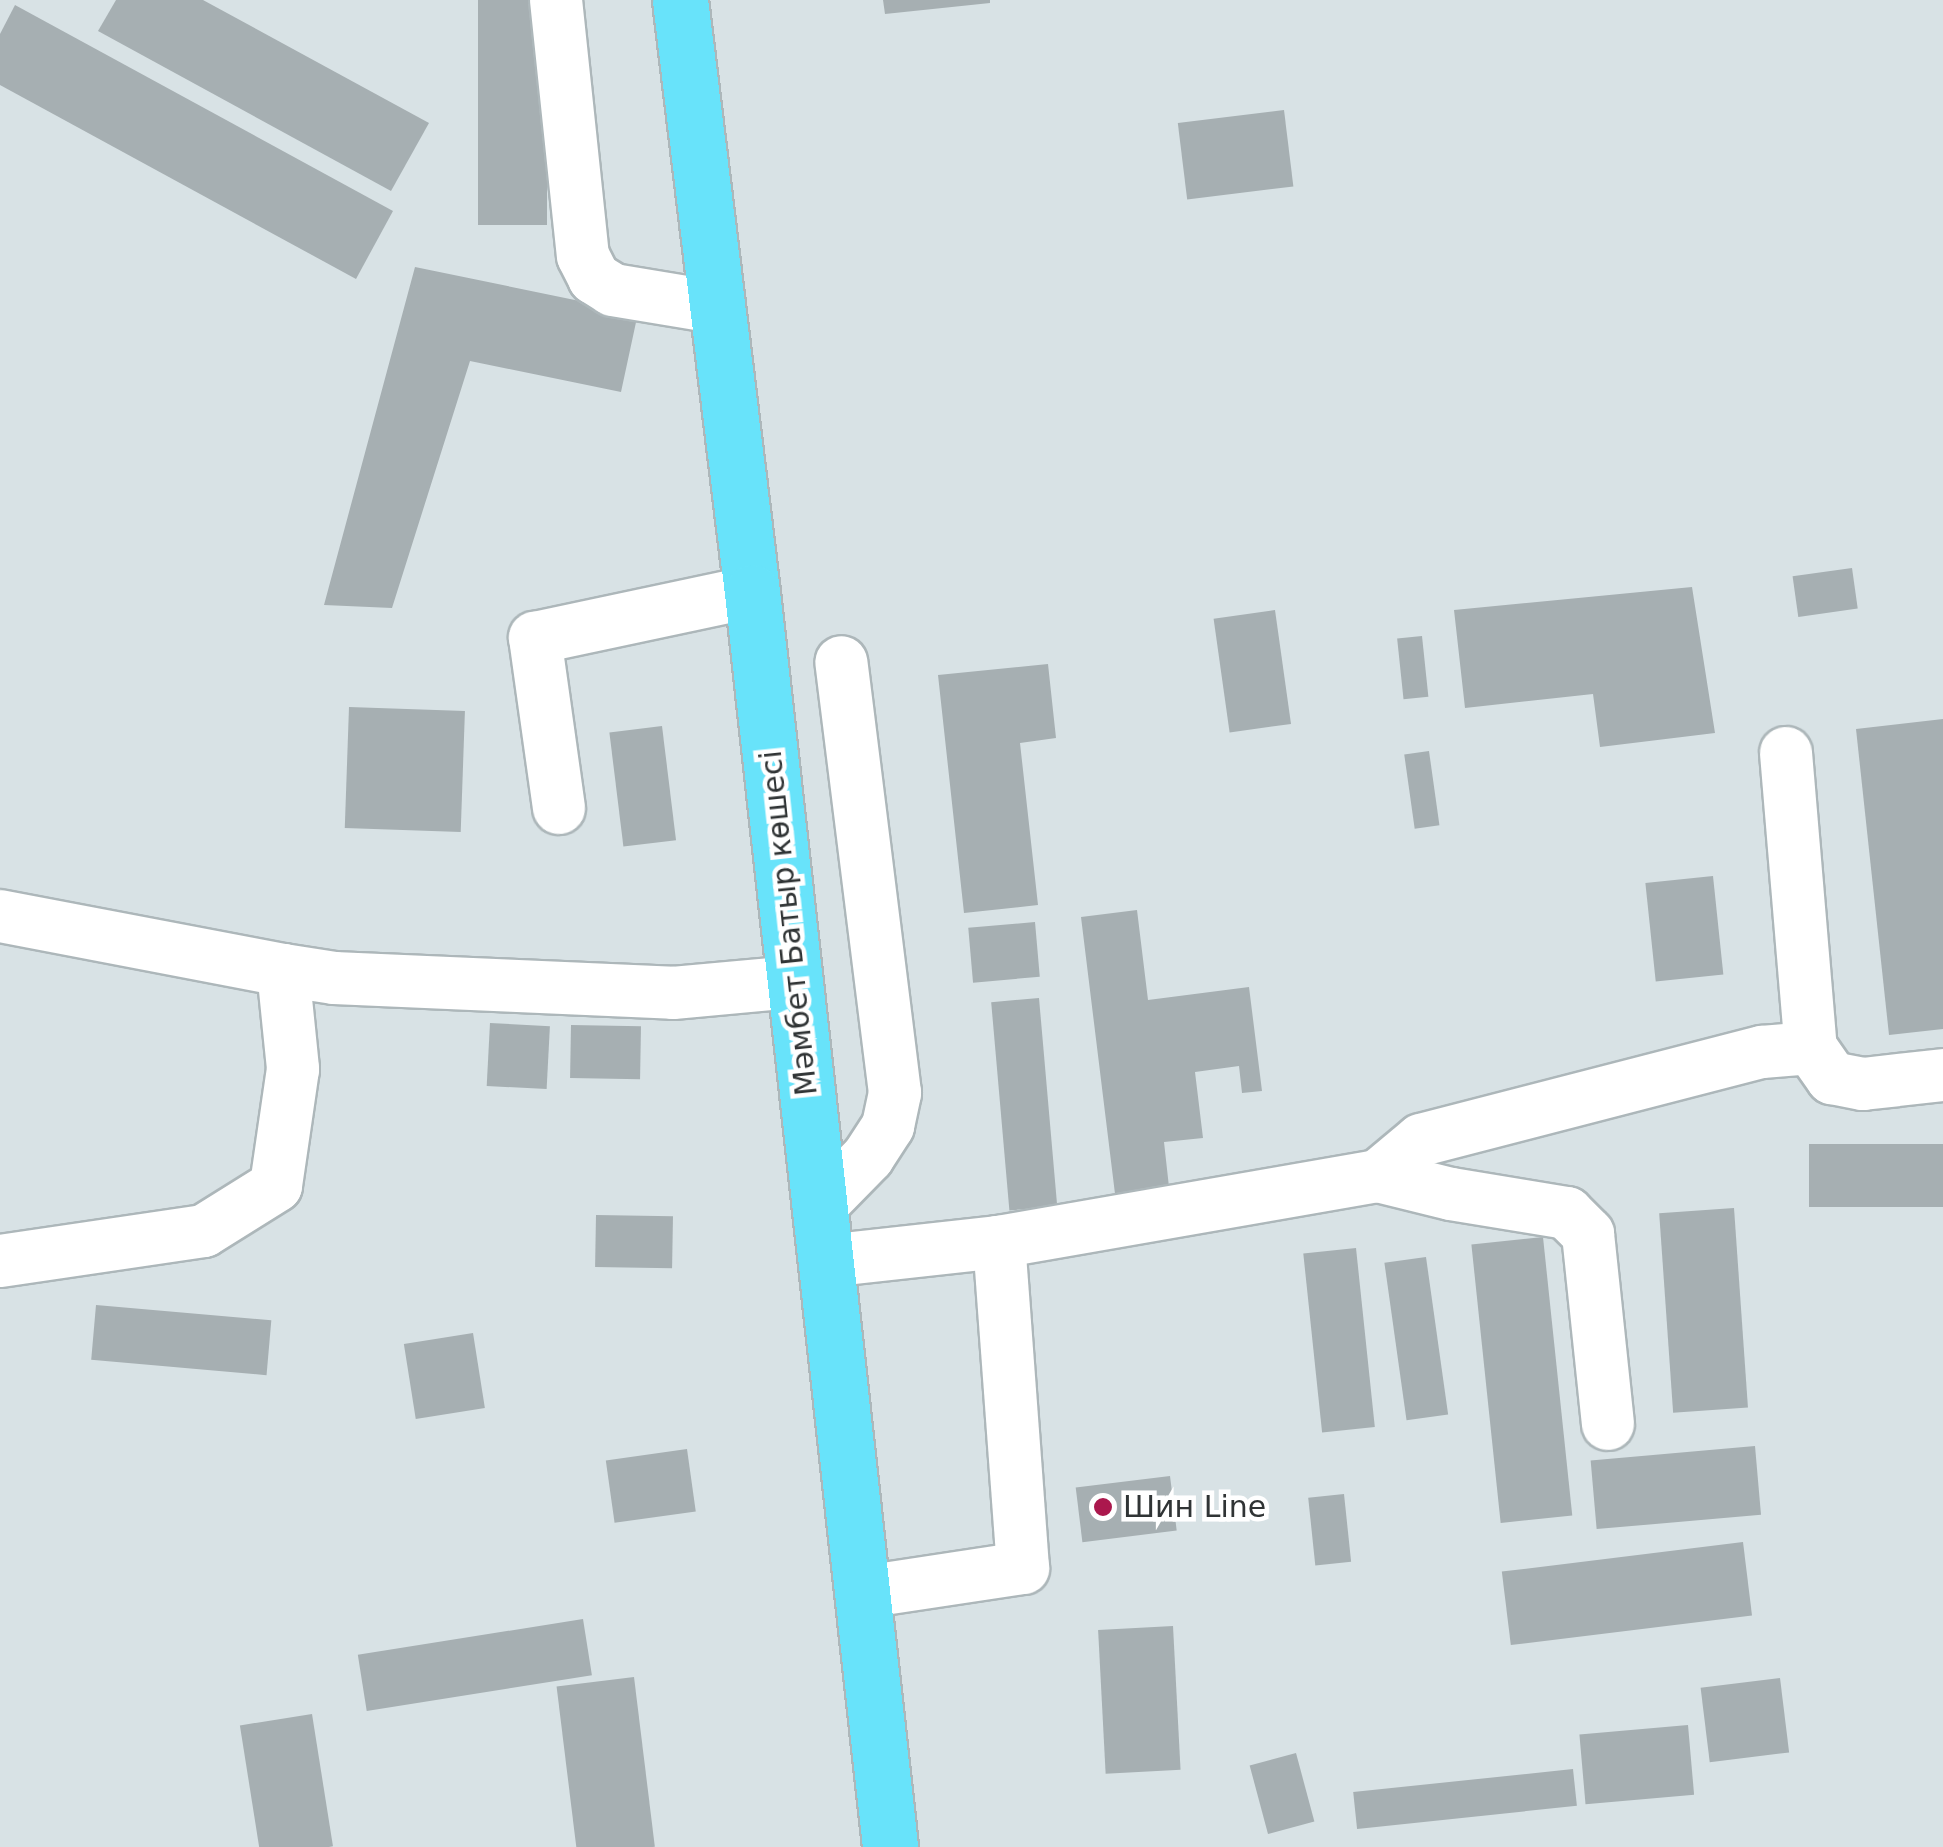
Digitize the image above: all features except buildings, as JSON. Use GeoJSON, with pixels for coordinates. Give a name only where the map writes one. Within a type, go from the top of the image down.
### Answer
{"type":"FeatureCollection","features":[{"type":"Feature","properties":{"kind":"main road","name":"Мәмбет Батыр көшесі"},"geometry":{"type":"LineString","coordinates":[[680,0],[752,592],[890,1847]]}},
{"type":"Feature","properties":{"kind":"lane"},"geometry":{"type":"LineString","coordinates":[[556,0],[583,256],[594,278],[614,290],[716,307]]}},
{"type":"Feature","properties":{"kind":"lane"},"geometry":{"type":"LineString","coordinates":[[559,808],[535,638],[752,592]]}},
{"type":"Feature","properties":{"kind":"lane"},"geometry":{"type":"LineString","coordinates":[[820,1206],[868,1157],[888,1126],[895,1093],[841,662]]}},
{"type":"Feature","properties":{"kind":"lane"},"geometry":{"type":"LineString","coordinates":[[1786,754],[1811,1048],[1832,1078],[1863,1084],[1943,1075]]}},
{"type":"Feature","properties":{"kind":"lane"},"geometry":{"type":"LineString","coordinates":[[0,916],[334,978],[673,993],[795,982]]}},
{"type":"Feature","properties":{"kind":"lane"},"geometry":{"type":"LineString","coordinates":[[0,1261],[204,1231],[276,1186],[293,1069],[283,970]]}},
{"type":"Feature","properties":{"kind":"lane"},"geometry":{"type":"LineString","coordinates":[[1378,1176],[1421,1140],[1762,1052],[1811,1048]]}},
{"type":"Feature","properties":{"kind":"lane"},"geometry":{"type":"LineString","coordinates":[[826,1261],[999,1242],[1378,1176],[1451,1194],[1567,1213],[1588,1234],[1608,1424]]}},
{"type":"Feature","properties":{"kind":"lane"},"geometry":{"type":"LineString","coordinates":[[864,1592],[1022,1568],[999,1242]]}},
{"type":"Feature","properties":{"kind":"place","name":"Шин Line"},"geometry":{"type":"Point","coordinates":[1103,1507]}}]}
